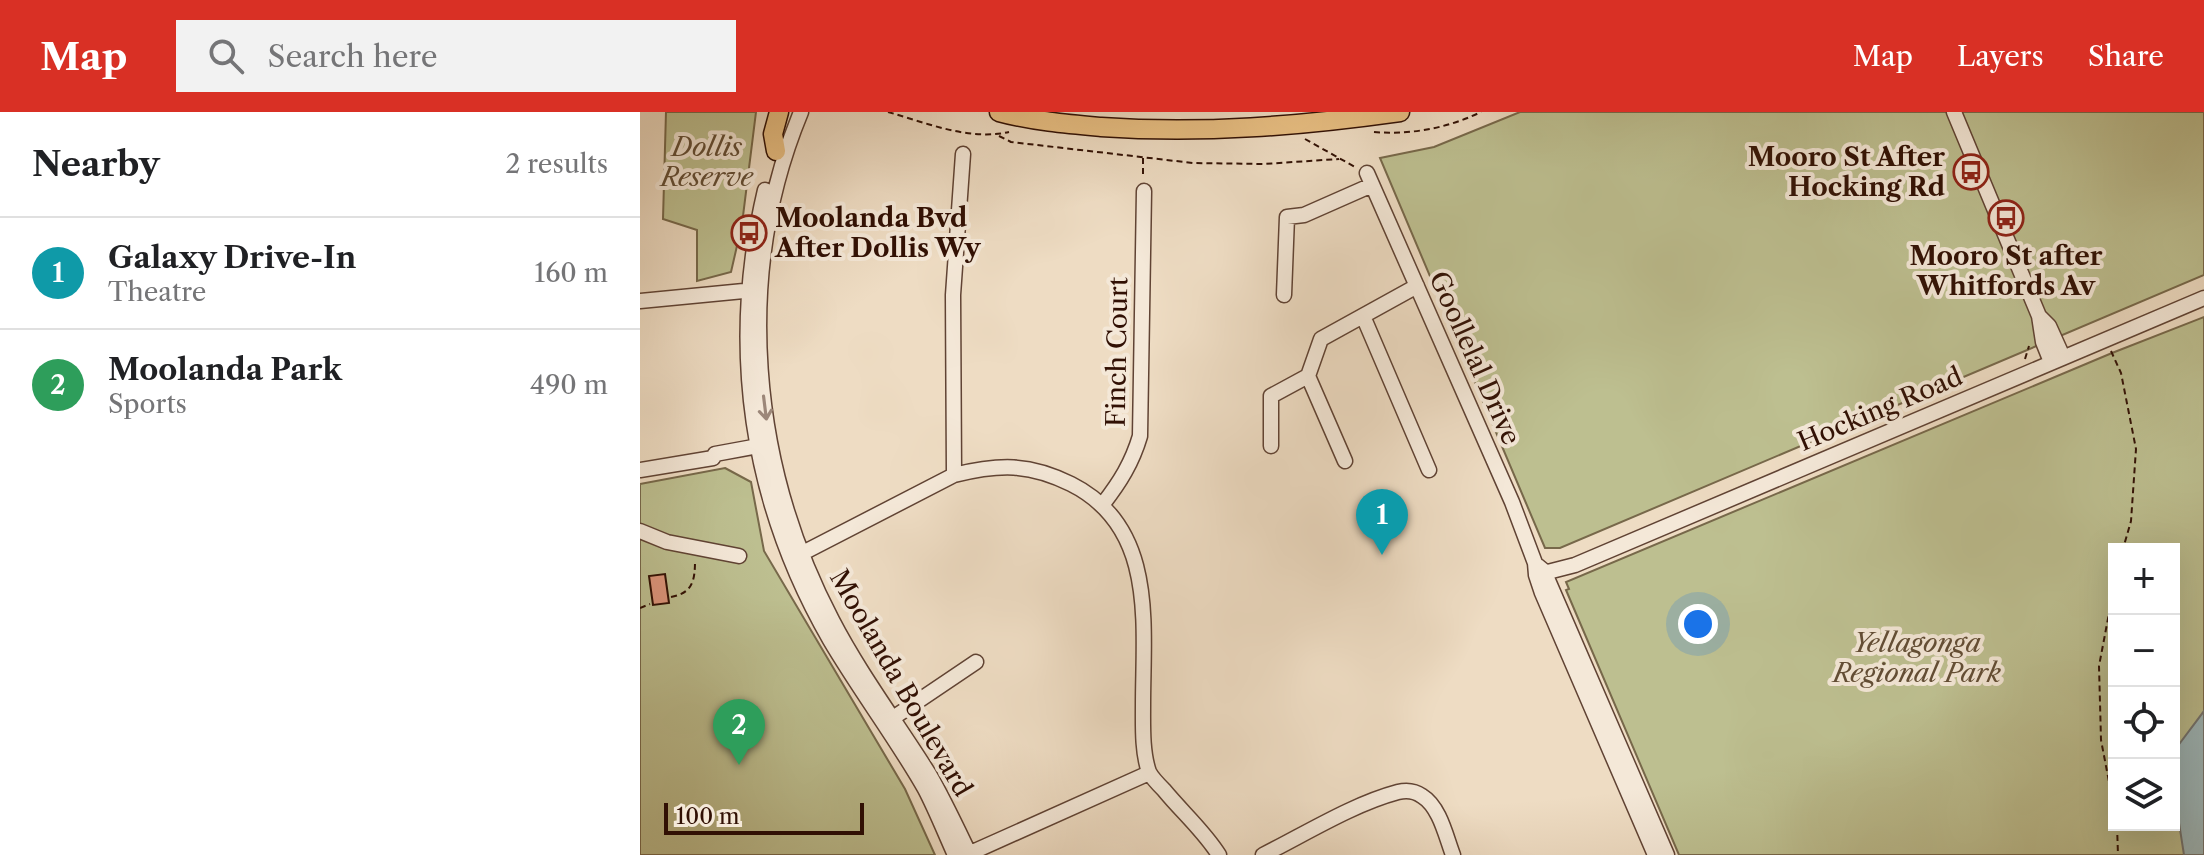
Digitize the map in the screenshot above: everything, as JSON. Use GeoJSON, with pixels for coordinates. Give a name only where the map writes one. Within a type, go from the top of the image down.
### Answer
{"type":"FeatureCollection","features":[{"type":"Feature","properties":{"kind":"main road"},"geometry":{"type":"LineString","coordinates":[[776,151],[773,134],[779,112]]}},
{"type":"Feature","properties":{"kind":"main road"},"geometry":{"type":"LineString","coordinates":[[999,112],[1080,125],[1152,130],[1235,130],[1400,112]]}},
{"type":"Feature","properties":{"kind":"street","name":"Moolanda Boulevard"},"geometry":{"type":"LineString","coordinates":[[790,112],[776,151],[754,236],[753,295],[764,450],[781,496],[795,557],[888,721],[931,778],[965,854]]}},
{"type":"Feature","properties":{"kind":"street","name":"Moolanda Boulevard"},"geometry":{"type":"LineString","coordinates":[[753,295],[773,195],[801,112]]}},
{"type":"Feature","properties":{"kind":"street"},"geometry":{"type":"LineString","coordinates":[[1954,112],[2039,316],[2049,326],[2057,360]]}},
{"type":"Feature","properties":{"kind":"street"},"geometry":{"type":"LineString","coordinates":[[954,475],[953,295],[963,154]]}},
{"type":"Feature","properties":{"kind":"street"},"geometry":{"type":"LineString","coordinates":[[1284,295],[1287,217],[1304,215],[1370,179]]}},
{"type":"Feature","properties":{"kind":"street","name":"Goollelal Drive"},"geometry":{"type":"LineString","coordinates":[[1370,179],[1512,502],[1583,693],[1655,855]]}},
{"type":"Feature","properties":{"kind":"street","name":"Finch Court"},"geometry":{"type":"LineString","coordinates":[[1103,504],[1121,482],[1134,458],[1140,436],[1144,191]]}},
{"type":"Feature","properties":{"kind":"street"},"geometry":{"type":"LineString","coordinates":[[1271,446],[1271,396],[1308,376],[1321,339],[1417,286]]}},
{"type":"Feature","properties":{"kind":"street"},"geometry":{"type":"LineString","coordinates":[[640,301],[703,297],[713,302],[753,295]]}},
{"type":"Feature","properties":{"kind":"street","name":"Hocking Road"},"geometry":{"type":"LineString","coordinates":[[1541,576],[1575,565],[2204,298]]}},
{"type":"Feature","properties":{"kind":"street"},"geometry":{"type":"LineString","coordinates":[[1363,316],[1429,470]]}},
{"type":"Feature","properties":{"kind":"street"},"geometry":{"type":"LineString","coordinates":[[1308,376],[1345,461]]}},
{"type":"Feature","properties":{"kind":"street"},"geometry":{"type":"LineString","coordinates":[[640,470],[713,458],[717,461],[764,450]]}},
{"type":"Feature","properties":{"kind":"street"},"geometry":{"type":"LineString","coordinates":[[795,557],[954,475],[995,466],[1036,470],[1078,488],[1103,504],[1131,549],[1143,590],[1143,730],[1149,773],[1219,855]]}},
{"type":"Feature","properties":{"kind":"street"},"geometry":{"type":"LineString","coordinates":[[640,531],[667,542],[739,556]]}},
{"type":"Feature","properties":{"kind":"street","name":"Goollelal Drive"},"geometry":{"type":"LineString","coordinates":[[1541,576],[1667,855]]}},
{"type":"Feature","properties":{"kind":"street"},"geometry":{"type":"LineString","coordinates":[[888,721],[976,662]]}},
{"type":"Feature","properties":{"kind":"street"},"geometry":{"type":"LineString","coordinates":[[965,854],[1149,773]]}},
{"type":"Feature","properties":{"kind":"street"},"geometry":{"type":"LineString","coordinates":[[1263,855],[1363,806],[1400,791],[1410,791],[1421,795],[1436,812],[1453,855]]}},
{"type":"Feature","properties":{"kind":"path"},"geometry":{"type":"LineString","coordinates":[[1306,122],[1339,159],[1370,179]]}},
{"type":"Feature","properties":{"kind":"path"},"geometry":{"type":"LineString","coordinates":[[998,135],[1011,142],[1193,163],[1250,164],[1339,159]]}},
{"type":"Feature","properties":{"kind":"path"},"geometry":{"type":"LineString","coordinates":[[1143,157],[1144,191]]}},
{"type":"Feature","properties":{"kind":"path"},"geometry":{"type":"LineString","coordinates":[[2105,340],[2121,373],[2136,449],[2131,521],[2125,543]]}},
{"type":"Feature","properties":{"kind":"path"},"geometry":{"type":"LineString","coordinates":[[671,597],[687,592],[694,581],[695,549]]}},
{"type":"Feature","properties":{"kind":"path"},"geometry":{"type":"LineString","coordinates":[[640,608],[650,604]]}},
{"type":"Feature","properties":{"kind":"path"},"geometry":{"type":"LineString","coordinates":[[2108,777],[2101,740],[2099,666],[2109,615]]}},
{"type":"Feature","properties":{"kind":"path"},"geometry":{"type":"LineString","coordinates":[[2117,831],[2118,855]]}},
{"type":"Feature","properties":{"kind":"green space","name":"Dollis Reserve"},"geometry":{"type":"Polygon","coordinates":[[[666,112],[756,112],[742,224],[731,272],[697,281],[697,230],[663,219],[666,112]]]}},
{"type":"Feature","properties":{"kind":"green space"},"geometry":{"type":"Polygon","coordinates":[[[1520,112],[2204,112],[2204,275],[1560,548],[1545,548],[1380,158],[1434,147],[1520,112]]]}},
{"type":"Feature","properties":{"kind":"green space","name":"Yellagonga Regional Park"},"geometry":{"type":"Polygon","coordinates":[[[2204,317],[2204,855],[1679,855],[1566,590],[1569,589],[1566,582],[2204,317]]]}},
{"type":"Feature","properties":{"kind":"green space"},"geometry":{"type":"Polygon","coordinates":[[[725,468],[751,482],[764,551],[905,789],[935,855],[640,855],[640,484],[725,468]]]}},
{"type":"Feature","properties":{"kind":"water"},"geometry":{"type":"Polygon","coordinates":[[[2204,711],[2204,855],[2184,855],[2180,829],[2180,743],[2204,711]]]}},
{"type":"Feature","properties":{"kind":"building"},"geometry":{"type":"Polygon","coordinates":[[[665,574],[669,603],[653,605],[649,576],[665,574]]]}},
{"type":"Feature","properties":{"kind":"place","name":"Mooro St After Hocking Rd"},"geometry":{"type":"Point","coordinates":[1971,172]}},
{"type":"Feature","properties":{"kind":"place","name":"Mooro St after Whitfords Av"},"geometry":{"type":"Point","coordinates":[2006,218]}},
{"type":"Feature","properties":{"kind":"place","name":"Moolanda Bvd After Dollis Wy"},"geometry":{"type":"Point","coordinates":[749,233]}},
{"type":"Feature","properties":{"kind":"place","name":"Galaxy Drive-In"},"geometry":{"type":"Point","coordinates":[1382,555]}},
{"type":"Feature","properties":{"kind":"place","name":"Moolanda Park"},"geometry":{"type":"Point","coordinates":[739,765]}}]}
